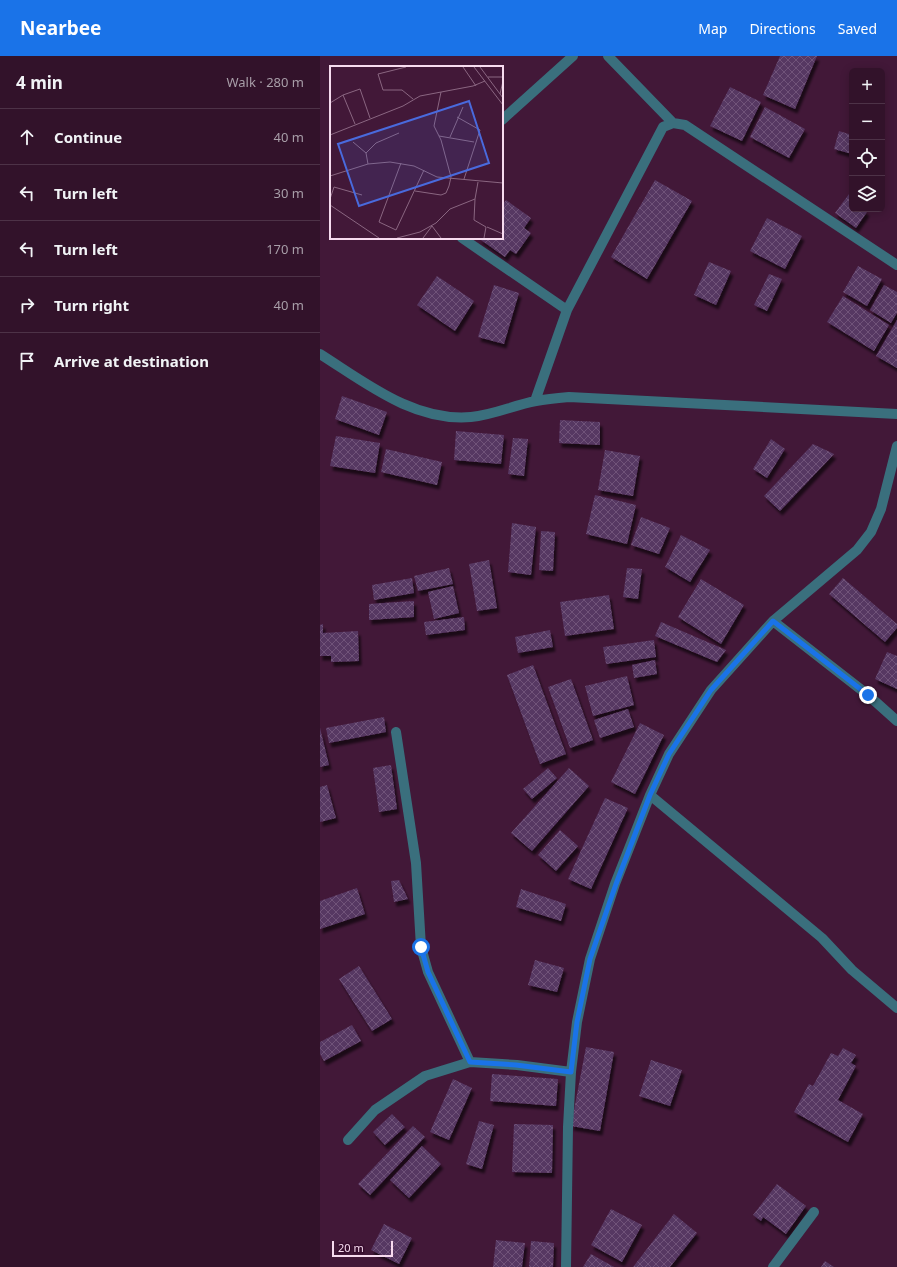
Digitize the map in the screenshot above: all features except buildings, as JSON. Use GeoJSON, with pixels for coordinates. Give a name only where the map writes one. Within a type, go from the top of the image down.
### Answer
{"type":"FeatureCollection","features":[{"type":"Feature","properties":{"kind":"street"},"geometry":{"type":"LineString","coordinates":[[503,119],[572,56]]}},
{"type":"Feature","properties":{"kind":"street"},"geometry":{"type":"LineString","coordinates":[[608,56],[673,123]]}},
{"type":"Feature","properties":{"kind":"street"},"geometry":{"type":"LineString","coordinates":[[535,401],[568,310],[663,127],[673,123],[686,125],[897,265]]}},
{"type":"Feature","properties":{"kind":"street"},"geometry":{"type":"LineString","coordinates":[[463,239],[568,310]]}},
{"type":"Feature","properties":{"kind":"street"},"geometry":{"type":"LineString","coordinates":[[320,354],[376,390],[410,408],[436,415],[470,417],[501,412],[535,401],[569,397],[897,414]]}},
{"type":"Feature","properties":{"kind":"street"},"geometry":{"type":"LineString","coordinates":[[566,1267],[568,1127],[571,1072],[577,1022],[590,959],[616,884],[650,795],[669,754],[711,690],[773,621],[857,550],[871,532],[881,509],[897,446]]}},
{"type":"Feature","properties":{"kind":"street"},"geometry":{"type":"LineString","coordinates":[[773,621],[868,695],[897,721]]}},
{"type":"Feature","properties":{"kind":"street"},"geometry":{"type":"LineString","coordinates":[[396,732],[416,863],[421,947],[428,972],[470,1062]]}},
{"type":"Feature","properties":{"kind":"street"},"geometry":{"type":"LineString","coordinates":[[650,795],[822,938],[852,970],[897,1008]]}},
{"type":"Feature","properties":{"kind":"street"},"geometry":{"type":"LineString","coordinates":[[348,1140],[375,1110],[425,1076],[470,1062],[516,1065],[571,1072]]}},
{"type":"Feature","properties":{"kind":"street"},"geometry":{"type":"LineString","coordinates":[[773,1267],[814,1212]]}},
{"type":"Feature","properties":{"kind":"route"},"geometry":{"type":"LineString","coordinates":[[421,947],[428,972],[470,1062],[516,1065],[571,1072],[577,1022],[590,959],[616,884],[650,795],[669,754],[711,690],[773,621],[868,695]]}}]}
